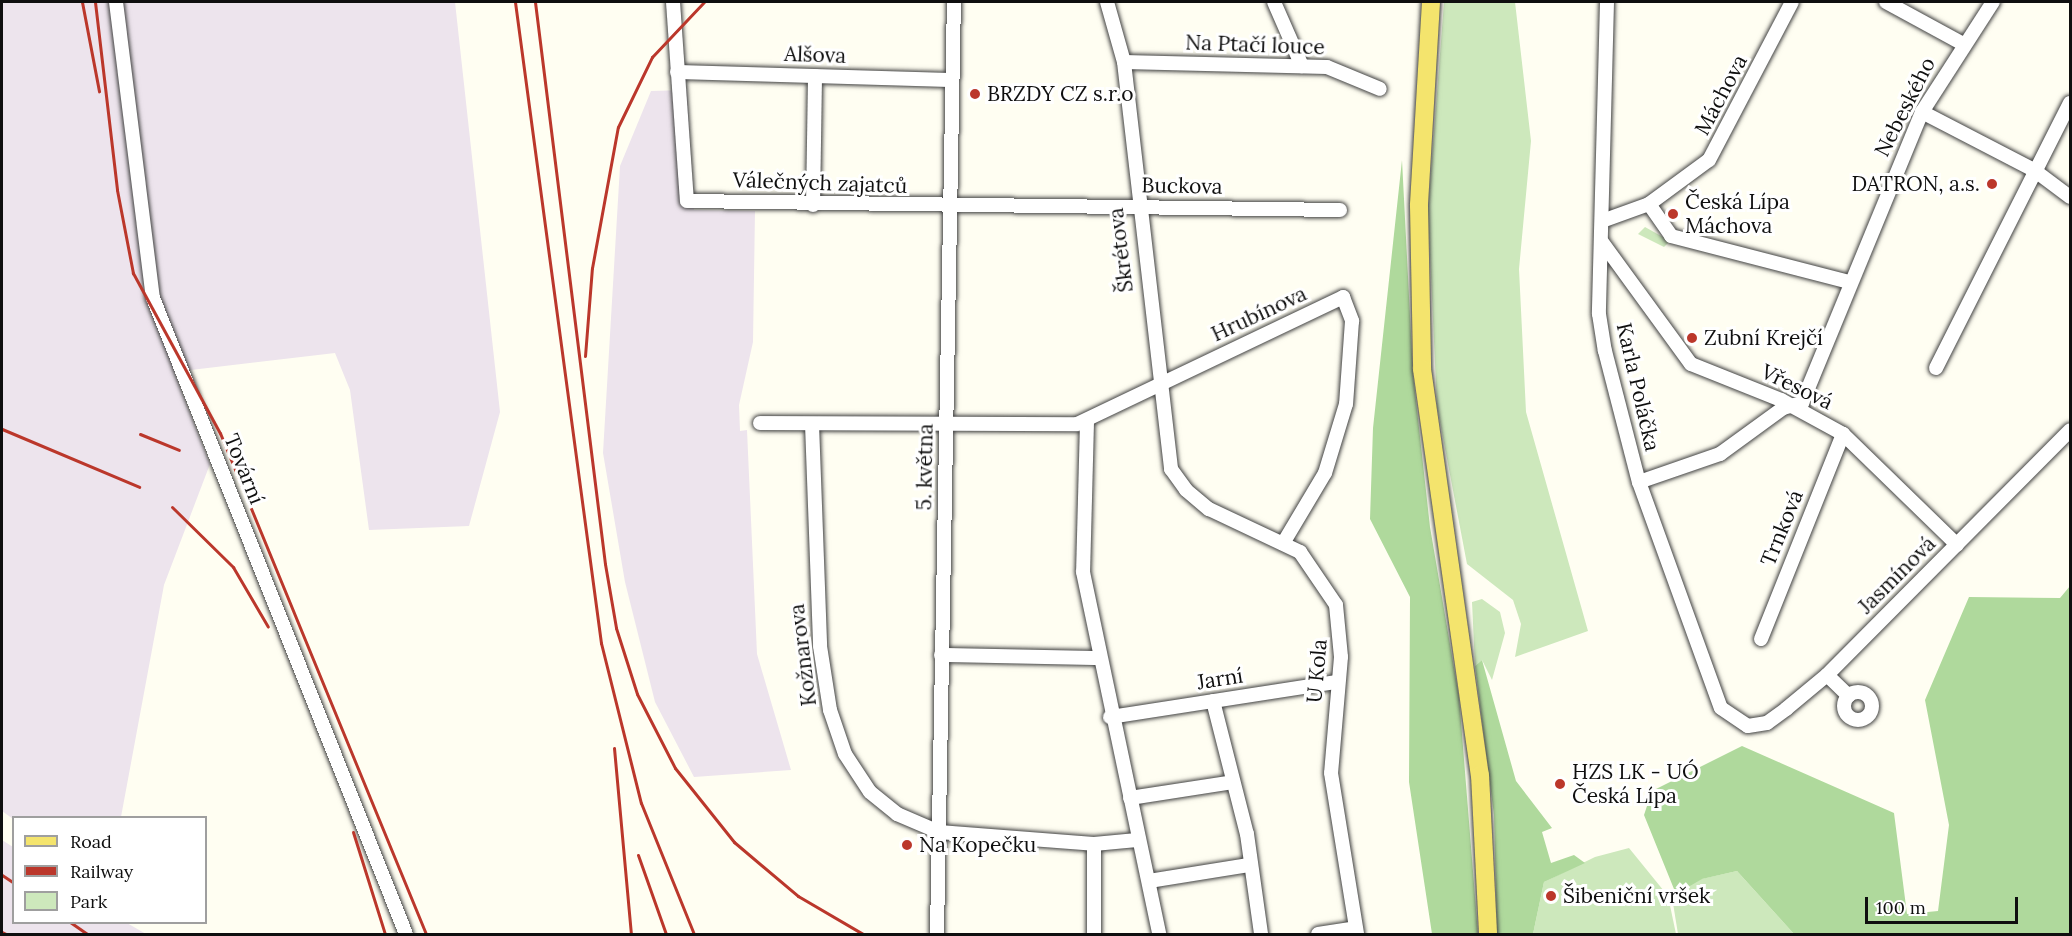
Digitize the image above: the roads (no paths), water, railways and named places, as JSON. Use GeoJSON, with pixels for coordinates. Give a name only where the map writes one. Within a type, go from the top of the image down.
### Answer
{"type":"FeatureCollection","features":[{"type":"Feature","properties":{"kind":"main road"},"geometry":{"type":"LineString","coordinates":[[1431,2],[1419,206],[1422,369],[1480,775],[1488,934]]}},
{"type":"Feature","properties":{"kind":"street","name":"Tovární"},"geometry":{"type":"LineString","coordinates":[[116,2],[153,298],[406,934]]}},
{"type":"Feature","properties":{"kind":"street"},"geometry":{"type":"LineString","coordinates":[[673,2],[677,72]]}},
{"type":"Feature","properties":{"kind":"street","name":"5. května"},"geometry":{"type":"LineString","coordinates":[[937,934],[954,2]]}},
{"type":"Feature","properties":{"kind":"street","name":"Škrétova"},"geometry":{"type":"LineString","coordinates":[[1107,2],[1124,62],[1137,206],[1165,450],[1186,490]]}},
{"type":"Feature","properties":{"kind":"street"},"geometry":{"type":"LineString","coordinates":[[1274,2],[1302,66]]}},
{"type":"Feature","properties":{"kind":"street","name":"Karla Poláčka"},"geometry":{"type":"LineString","coordinates":[[1607,2],[1602,220],[1603,342],[1639,482],[1721,708],[1740,723]]}},
{"type":"Feature","properties":{"kind":"street","name":"Máchova"},"geometry":{"type":"LineString","coordinates":[[1602,220],[1649,204],[1709,160],[1792,2]]}},
{"type":"Feature","properties":{"kind":"street"},"geometry":{"type":"LineString","coordinates":[[1886,2],[1963,44]]}},
{"type":"Feature","properties":{"kind":"street","name":"Nebeského"},"geometry":{"type":"LineString","coordinates":[[1639,482],[1720,454],[1787,403],[1802,404],[1849,282],[1922,112],[1963,44],[1993,2]]}},
{"type":"Feature","properties":{"kind":"street","name":"Na Ptačí louce"},"geometry":{"type":"LineString","coordinates":[[1124,62],[1302,66],[1345,71],[1380,89]]}},
{"type":"Feature","properties":{"kind":"street","name":"Alšova"},"geometry":{"type":"LineString","coordinates":[[677,72],[951,80]]}},
{"type":"Feature","properties":{"kind":"street","name":"Válečných zajatců"},"geometry":{"type":"LineString","coordinates":[[677,72],[687,201],[951,206]]}},
{"type":"Feature","properties":{"kind":"street"},"geometry":{"type":"LineString","coordinates":[[813,205],[815,76]]}},
{"type":"Feature","properties":{"kind":"street"},"geometry":{"type":"LineString","coordinates":[[1936,368],[2034,170],[2070,103]]}},
{"type":"Feature","properties":{"kind":"street"},"geometry":{"type":"LineString","coordinates":[[1922,112],[2034,170],[2070,197]]}},
{"type":"Feature","properties":{"kind":"street","name":"Buckova"},"geometry":{"type":"LineString","coordinates":[[951,206],[965,202],[1340,210]]}},
{"type":"Feature","properties":{"kind":"street"},"geometry":{"type":"LineString","coordinates":[[1649,204],[1671,236],[1849,282]]}},
{"type":"Feature","properties":{"kind":"street","name":"Vřesová"},"geometry":{"type":"LineString","coordinates":[[1602,242],[1691,364],[1787,403],[1843,434],[1957,545]]}},
{"type":"Feature","properties":{"kind":"street","name":"Hrubínova"},"geometry":{"type":"LineString","coordinates":[[760,423],[1087,422],[1343,297],[1352,321],[1346,404],[1325,472],[1285,540]]}},
{"type":"Feature","properties":{"kind":"street"},"geometry":{"type":"LineString","coordinates":[[1087,422],[1083,572],[1110,717],[1130,798],[1137,840],[1149,881],[1159,934]]}},
{"type":"Feature","properties":{"kind":"street","name":"Kožnarova"},"geometry":{"type":"LineString","coordinates":[[812,424],[819,634],[830,710],[845,754],[870,792],[897,814],[939,832]]}},
{"type":"Feature","properties":{"kind":"street","name":"Jasmínová"},"geometry":{"type":"LineString","coordinates":[[1740,723],[1767,723],[1827,675],[2070,430]]}},
{"type":"Feature","properties":{"kind":"street","name":"Trnková"},"geometry":{"type":"LineString","coordinates":[[1761,639],[1843,434]]}},
{"type":"Feature","properties":{"kind":"street","name":"U Kola"},"geometry":{"type":"LineString","coordinates":[[1186,490],[1209,509],[1285,540],[1316,568],[1336,605],[1341,657],[1336,682],[1331,773],[1356,931]]}},
{"type":"Feature","properties":{"kind":"street"},"geometry":{"type":"LineString","coordinates":[[942,654],[1099,658]]}},
{"type":"Feature","properties":{"kind":"street"},"geometry":{"type":"LineString","coordinates":[[1827,675],[1849,696]]}},
{"type":"Feature","properties":{"kind":"street","name":"Jarní"},"geometry":{"type":"LineString","coordinates":[[1110,717],[1336,682]]}},
{"type":"Feature","properties":{"kind":"street"},"geometry":{"type":"LineString","coordinates":[[1214,701],[1233,782],[1262,934]]}},
{"type":"Feature","properties":{"kind":"street"},"geometry":{"type":"LineString","coordinates":[[1130,798],[1233,782]]}},
{"type":"Feature","properties":{"kind":"street"},"geometry":{"type":"LineString","coordinates":[[939,832],[1094,844],[1137,840]]}},
{"type":"Feature","properties":{"kind":"street"},"geometry":{"type":"LineString","coordinates":[[1094,844],[1094,934]]}},
{"type":"Feature","properties":{"kind":"street"},"geometry":{"type":"LineString","coordinates":[[1149,881],[1249,865]]}},
{"type":"Feature","properties":{"kind":"street"},"geometry":{"type":"LineString","coordinates":[[1318,934],[1356,931]]}},
{"type":"Feature","properties":{"kind":"railway"},"geometry":{"type":"LineString","coordinates":[[82,2],[99,91]]}},
{"type":"Feature","properties":{"kind":"railway"},"geometry":{"type":"LineString","coordinates":[[95,2],[117,190],[133,273],[220,433],[426,934]]}},
{"type":"Feature","properties":{"kind":"railway"},"geometry":{"type":"LineString","coordinates":[[515,2],[601,643],[641,803],[694,934]]}},
{"type":"Feature","properties":{"kind":"railway"},"geometry":{"type":"LineString","coordinates":[[535,2],[605,564],[616,628],[637,694],[675,768],[734,842],[798,896],[863,934]]}},
{"type":"Feature","properties":{"kind":"railway"},"geometry":{"type":"LineString","coordinates":[[585,356],[592,268],[618,127],[652,57],[704,2]]}},
{"type":"Feature","properties":{"kind":"railway"},"geometry":{"type":"LineString","coordinates":[[2,429],[139,487]]}},
{"type":"Feature","properties":{"kind":"railway"},"geometry":{"type":"LineString","coordinates":[[140,434],[179,450]]}},
{"type":"Feature","properties":{"kind":"railway"},"geometry":{"type":"LineString","coordinates":[[172,507],[233,567],[268,627]]}},
{"type":"Feature","properties":{"kind":"railway"},"geometry":{"type":"LineString","coordinates":[[614,748],[631,934]]}},
{"type":"Feature","properties":{"kind":"railway"},"geometry":{"type":"LineString","coordinates":[[353,832],[385,934]]}},
{"type":"Feature","properties":{"kind":"railway"},"geometry":{"type":"LineString","coordinates":[[638,855],[666,934]]}},
{"type":"Feature","properties":{"kind":"railway"},"geometry":{"type":"LineString","coordinates":[[2,875],[12,882]]}},
{"type":"Feature","properties":{"kind":"railway"},"geometry":{"type":"LineString","coordinates":[[73,924],[87,934]]}},
{"type":"Feature","properties":{"kind":"railway"},"geometry":{"type":"LineString","coordinates":[[2,932],[6,934]]}},
{"type":"Feature","properties":{"kind":"place","name":"BRZDY CZ s.r.o"},"geometry":{"type":"Point","coordinates":[975,94]}},
{"type":"Feature","properties":{"kind":"place","name":"DATRON, a.s."},"geometry":{"type":"Point","coordinates":[1992,184]}},
{"type":"Feature","properties":{"kind":"place","name":"Česká Lípa Máchova"},"geometry":{"type":"Point","coordinates":[1673,214]}},
{"type":"Feature","properties":{"kind":"place","name":"Zubní Krejčí"},"geometry":{"type":"Point","coordinates":[1692,338]}},
{"type":"Feature","properties":{"kind":"place","name":"HZS LK - UÓ Česká Lípa"},"geometry":{"type":"Point","coordinates":[1560,784]}},
{"type":"Feature","properties":{"kind":"place","name":"Na Kopečku"},"geometry":{"type":"Point","coordinates":[907,845]}},
{"type":"Feature","properties":{"kind":"place","name":"Šibeniční vršek"},"geometry":{"type":"Point","coordinates":[1551,896]}}]}
